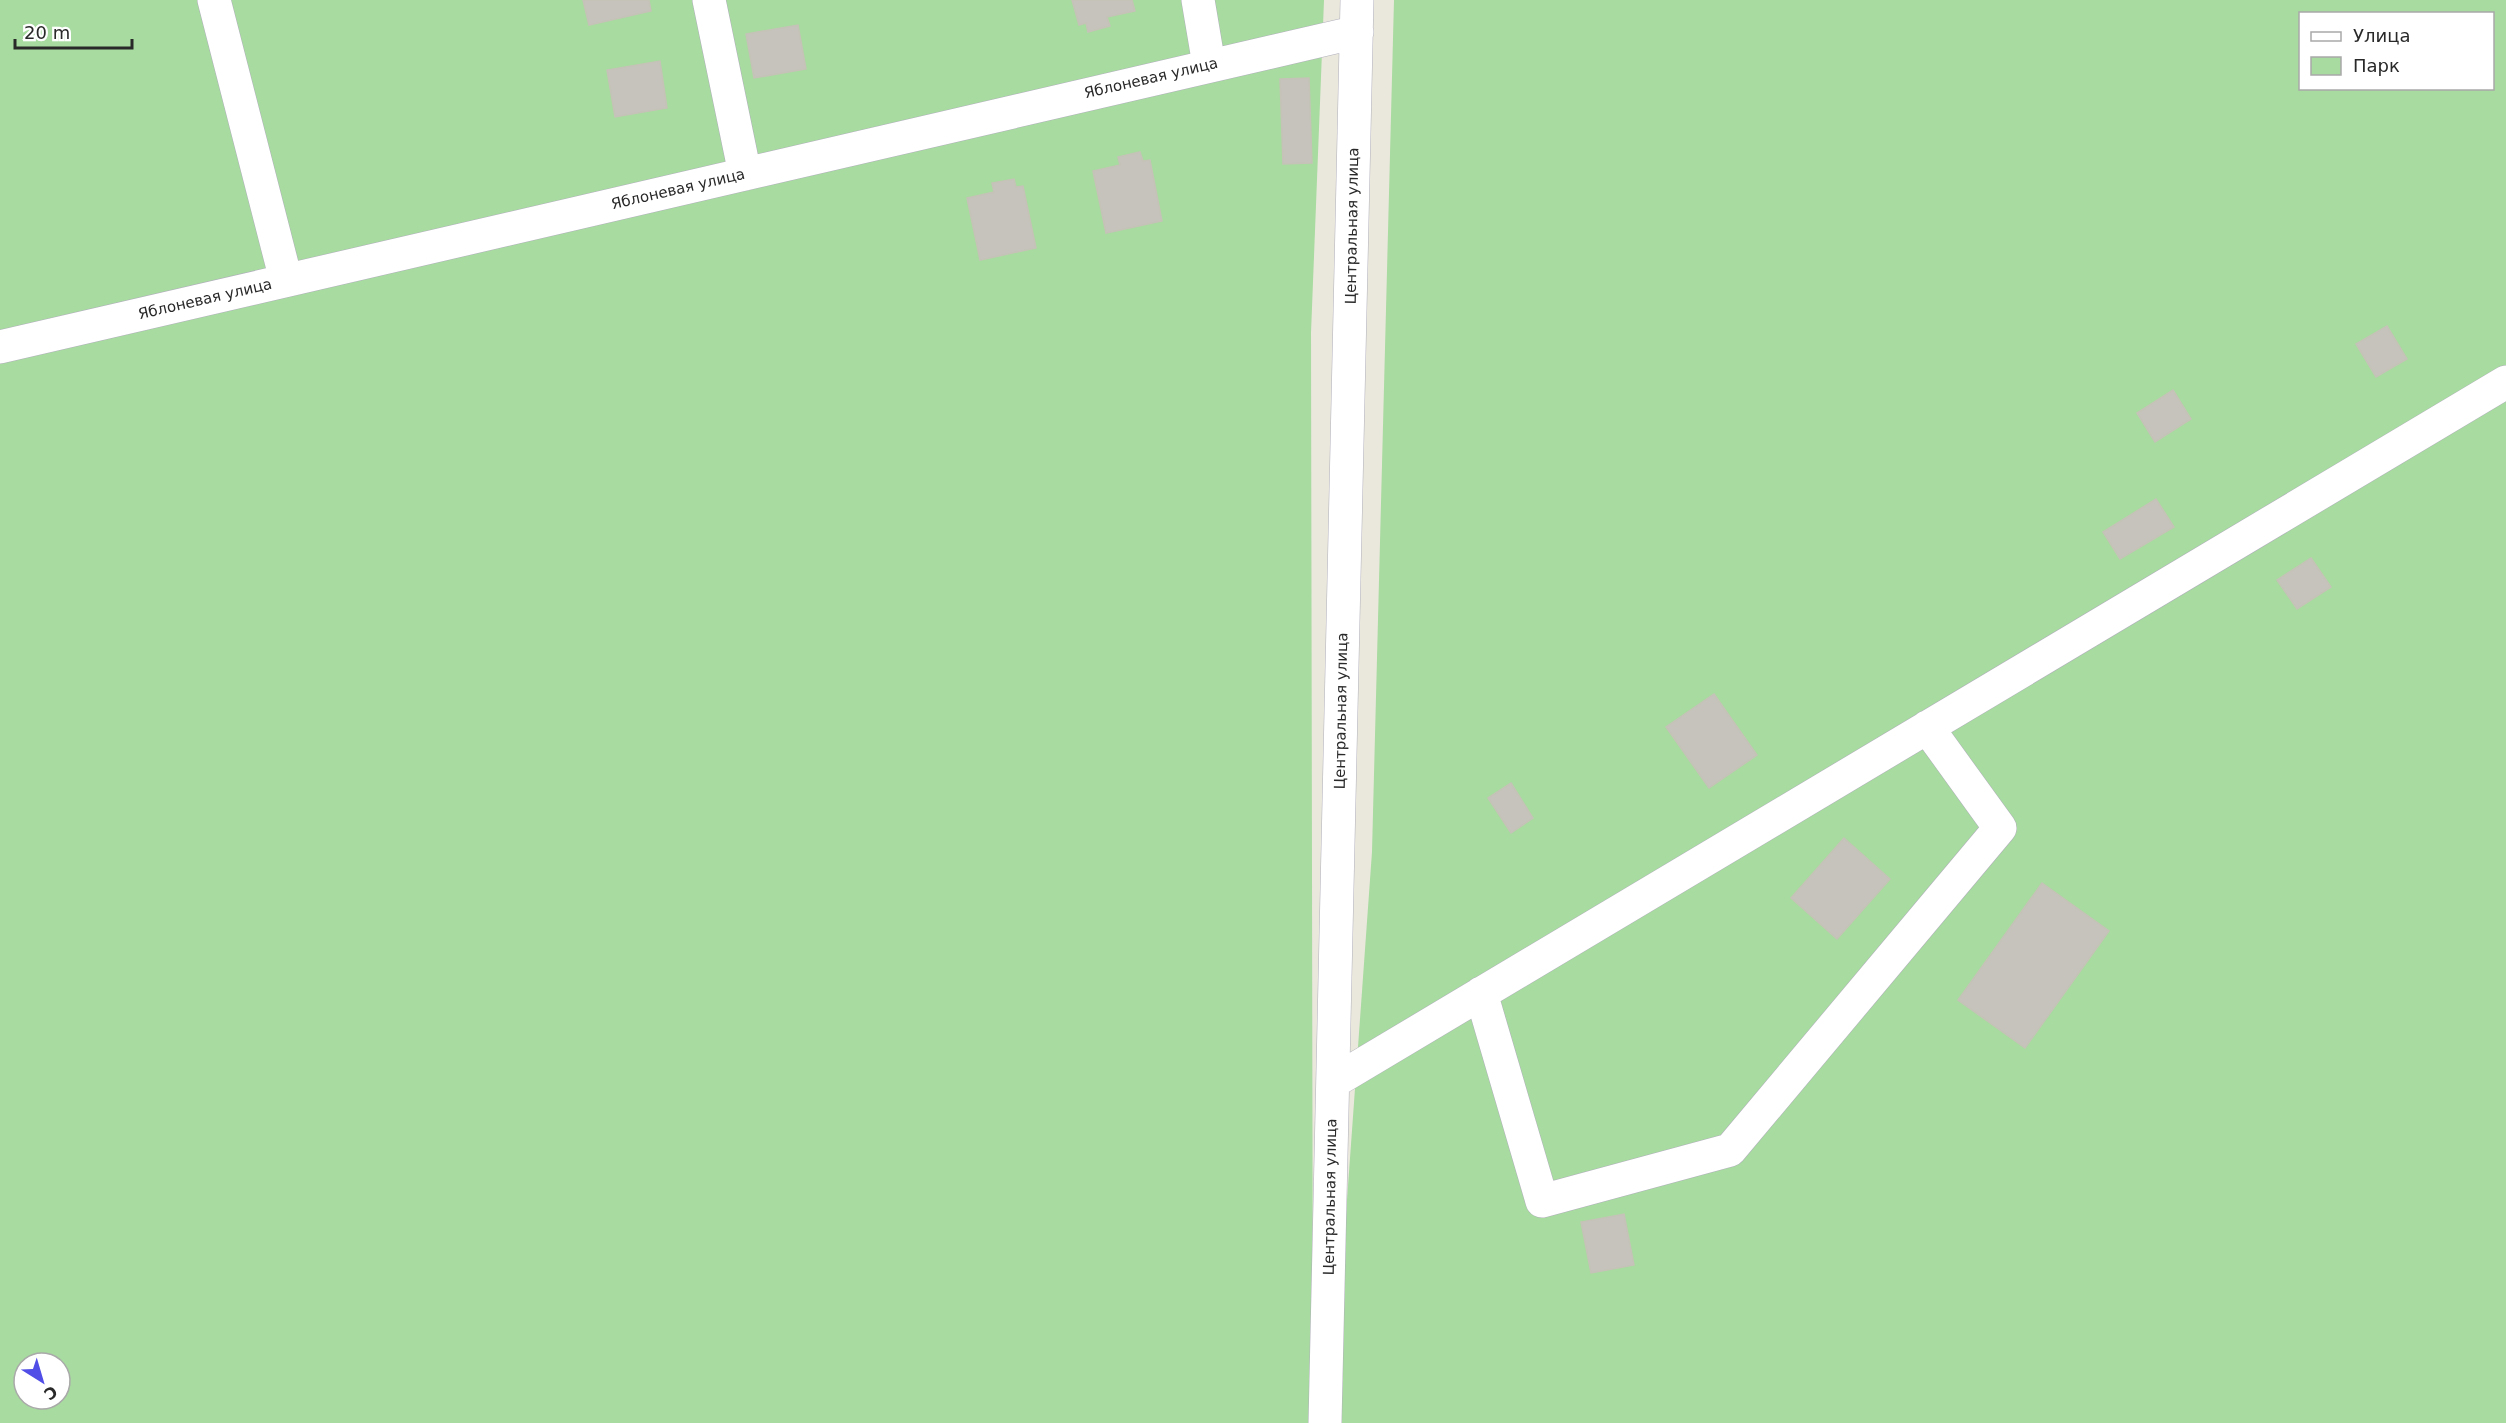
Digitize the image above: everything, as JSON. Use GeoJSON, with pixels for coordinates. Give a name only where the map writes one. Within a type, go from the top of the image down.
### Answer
{"type":"FeatureCollection","features":[{"type":"Feature","properties":{"kind":"street"},"geometry":{"type":"LineString","coordinates":[[214,0],[286,280]]}},
{"type":"Feature","properties":{"kind":"street"},"geometry":{"type":"LineString","coordinates":[[709,0],[745,174]]}},
{"type":"Feature","properties":{"kind":"street"},"geometry":{"type":"LineString","coordinates":[[1198,0],[1209,65]]}},
{"type":"Feature","properties":{"kind":"street","name":"Яблоневая улица"},"geometry":{"type":"LineString","coordinates":[[0,347],[1209,65],[1357,16]]}},
{"type":"Feature","properties":{"kind":"street","name":"Центральная улица"},"geometry":{"type":"LineString","coordinates":[[1325,1423],[1357,16]]}},
{"type":"Feature","properties":{"kind":"street"},"geometry":{"type":"LineString","coordinates":[[1333,1082],[2506,382]]}},
{"type":"Feature","properties":{"kind":"street"},"geometry":{"type":"LineString","coordinates":[[1481,993],[1542,1201],[1730,1150],[2000,828],[1927,727]]}},
{"type":"Feature","properties":{"kind":"green space"},"geometry":{"type":"Polygon","coordinates":[[[0,0],[1324,0],[1311,333],[1313,1423],[0,1423],[0,0]]]}},
{"type":"Feature","properties":{"kind":"green space"},"geometry":{"type":"Polygon","coordinates":[[[1394,0],[2506,0],[2506,1423],[1331,1423],[1372,852],[1394,0]]]}},
{"type":"Feature","properties":{"kind":"building"},"geometry":{"type":"Polygon","coordinates":[[[583,0],[649,0],[651,11],[589,25],[583,0]]]}},
{"type":"Feature","properties":{"kind":"building"},"geometry":{"type":"Polygon","coordinates":[[[1072,0],[1132,0],[1135,11],[1107,17],[1110,26],[1088,32],[1086,23],[1079,25],[1072,0]]]}},
{"type":"Feature","properties":{"kind":"building"},"geometry":{"type":"Polygon","coordinates":[[[798,25],[806,69],[754,78],[746,34],[798,25]]]}},
{"type":"Feature","properties":{"kind":"building"},"geometry":{"type":"Polygon","coordinates":[[[660,61],[667,108],[615,117],[607,70],[660,61]]]}},
{"type":"Feature","properties":{"kind":"building"},"geometry":{"type":"Polygon","coordinates":[[[1309,78],[1312,163],[1283,164],[1280,79],[1309,78]]]}},
{"type":"Feature","properties":{"kind":"building"},"geometry":{"type":"Polygon","coordinates":[[[1140,152],[1143,161],[1150,160],[1162,221],[1106,233],[1093,171],[1120,165],[1118,157],[1140,152]]]}},
{"type":"Feature","properties":{"kind":"building"},"geometry":{"type":"Polygon","coordinates":[[[1014,179],[1016,187],[1023,186],[1036,248],[980,260],[967,198],[994,192],[992,183],[1014,179]]]}},
{"type":"Feature","properties":{"kind":"building"},"geometry":{"type":"Polygon","coordinates":[[[2387,326],[2407,359],[2376,377],[2356,344],[2387,326]]]}},
{"type":"Feature","properties":{"kind":"building"},"geometry":{"type":"Polygon","coordinates":[[[2173,390],[2191,419],[2155,442],[2137,413],[2173,390]]]}},
{"type":"Feature","properties":{"kind":"building"},"geometry":{"type":"Polygon","coordinates":[[[2156,499],[2174,527],[2120,559],[2103,532],[2156,499]]]}},
{"type":"Feature","properties":{"kind":"building"},"geometry":{"type":"Polygon","coordinates":[[[2311,558],[2331,587],[2297,609],[2277,580],[2311,558]]]}},
{"type":"Feature","properties":{"kind":"building"},"geometry":{"type":"Polygon","coordinates":[[[1714,694],[1757,755],[1709,788],[1666,727],[1714,694]]]}},
{"type":"Feature","properties":{"kind":"building"},"geometry":{"type":"Polygon","coordinates":[[[1511,783],[1533,818],[1511,833],[1488,798],[1511,783]]]}},
{"type":"Feature","properties":{"kind":"building"},"geometry":{"type":"Polygon","coordinates":[[[1844,838],[1890,879],[1837,939],[1791,898],[1844,838]]]}},
{"type":"Feature","properties":{"kind":"building"},"geometry":{"type":"Polygon","coordinates":[[[2042,883],[2109,931],[2025,1048],[1958,1000],[2042,883]]]}},
{"type":"Feature","properties":{"kind":"building"},"geometry":{"type":"Polygon","coordinates":[[[1624,1214],[1634,1265],[1591,1273],[1581,1222],[1624,1214]]]}}]}
